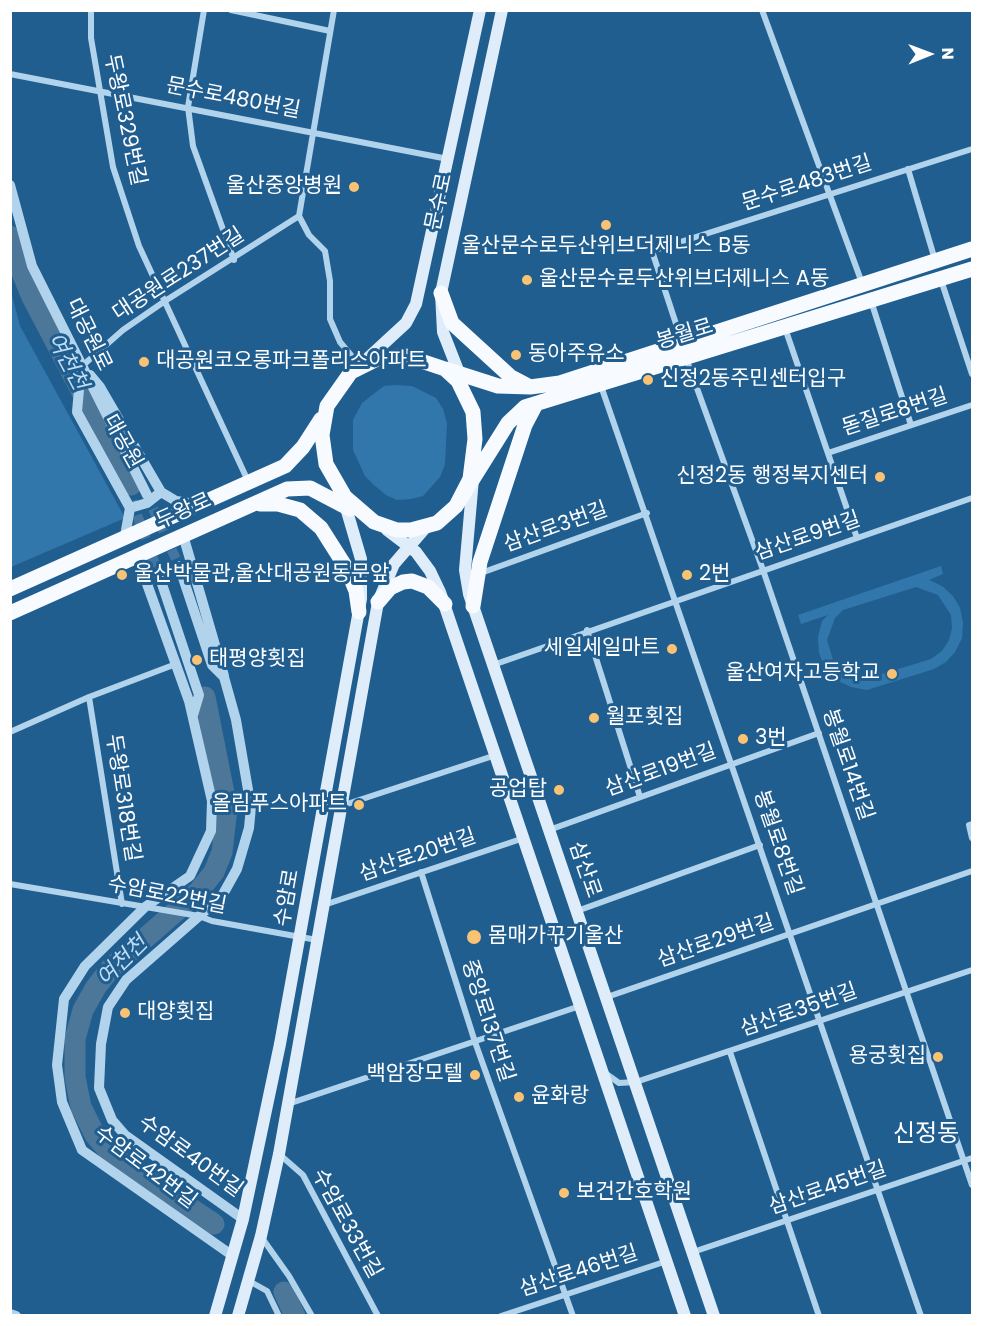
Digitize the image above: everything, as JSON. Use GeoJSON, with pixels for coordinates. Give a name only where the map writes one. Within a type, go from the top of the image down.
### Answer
{"type":"FeatureCollection","features":[{"type":"Feature","properties":{"kind":"main road","name":"문수로"},"geometry":{"type":"LineString","coordinates":[[360,366],[398,331],[412,313],[420,288],[480,10]]}},
{"type":"Feature","properties":{"kind":"main road","name":"문수로"},"geometry":{"type":"LineString","coordinates":[[452,371],[443,332],[441,293],[502,10]]}},
{"type":"Feature","properties":{"kind":"main road"},"geometry":{"type":"LineString","coordinates":[[578,383],[684,350],[862,284],[972,249]]}},
{"type":"Feature","properties":{"kind":"main road","name":"봉월로"},"geometry":{"type":"LineString","coordinates":[[452,371],[498,386],[530,387],[600,383],[684,350],[784,327],[972,269]]}},
{"type":"Feature","properties":{"kind":"main road"},"geometry":{"type":"LineString","coordinates":[[441,293],[452,323],[511,377],[530,387]]}},
{"type":"Feature","properties":{"kind":"main road"},"geometry":{"type":"LineString","coordinates":[[10,590],[285,465],[293,459],[313,433],[343,381],[360,366],[381,357],[406,356],[452,371],[469,399],[475,425],[474,466],[456,506],[446,517],[426,527],[397,530],[374,522]]}},
{"type":"Feature","properties":{"kind":"main road","name":"봉월로"},"geometry":{"type":"LineString","coordinates":[[456,506],[473,483],[508,423],[525,407],[578,383]]}},
{"type":"Feature","properties":{"kind":"main road"},"geometry":{"type":"LineString","coordinates":[[473,606],[476,574],[525,425],[537,403]]}},
{"type":"Feature","properties":{"kind":"main road"},"geometry":{"type":"LineString","coordinates":[[327,406],[322,435],[323,450],[337,486],[353,506],[408,545],[430,571],[445,604],[685,1316]]}},
{"type":"Feature","properties":{"kind":"main road","name":"삼산로"},"geometry":{"type":"LineString","coordinates":[[474,466],[465,570],[473,606],[714,1316]]}},
{"type":"Feature","properties":{"kind":"main road","name":"수암로"},"geometry":{"type":"LineString","coordinates":[[215,1316],[243,1219],[300,937],[363,585],[361,559],[346,507],[337,486]]}},
{"type":"Feature","properties":{"kind":"main road","name":"두왕로"},"geometry":{"type":"LineString","coordinates":[[10,613],[287,489],[302,487],[321,492],[374,522]]}},
{"type":"Feature","properties":{"kind":"main road"},"geometry":{"type":"LineString","coordinates":[[251,505],[290,506],[311,518],[330,540],[347,569],[356,591],[359,612]]}},
{"type":"Feature","properties":{"kind":"main road","name":"수암로"},"geometry":{"type":"LineString","coordinates":[[238,1316],[261,1236],[279,1154],[378,602],[390,571],[408,545],[426,527]]}},
{"type":"Feature","properties":{"kind":"main road"},"geometry":{"type":"LineString","coordinates":[[378,602],[390,588],[412,581],[428,587],[445,604]]}},
{"type":"Feature","properties":{"kind":"street","name":"두왕로329번길"},"geometry":{"type":"LineString","coordinates":[[90,10],[90,38],[113,167],[139,246],[248,482]]}},
{"type":"Feature","properties":{"kind":"street"},"geometry":{"type":"LineString","coordinates":[[204,10],[188,107],[193,146],[234,260]]}},
{"type":"Feature","properties":{"kind":"street"},"geometry":{"type":"LineString","coordinates":[[231,10],[330,31]]}},
{"type":"Feature","properties":{"kind":"street"},"geometry":{"type":"LineString","coordinates":[[334,10],[299,216],[309,236],[325,251],[330,281],[330,319],[340,342],[360,366]]}},
{"type":"Feature","properties":{"kind":"street"},"geometry":{"type":"LineString","coordinates":[[762,10],[862,284]]}},
{"type":"Feature","properties":{"kind":"street","name":"문수로480번길"},"geometry":{"type":"LineString","coordinates":[[10,74],[99,89],[448,159]]}},
{"type":"Feature","properties":{"kind":"street","name":"문수로483번길"},"geometry":{"type":"LineString","coordinates":[[652,251],[972,149]]}},
{"type":"Feature","properties":{"kind":"street"},"geometry":{"type":"LineString","coordinates":[[908,169],[935,261]]}},
{"type":"Feature","properties":{"kind":"street","name":"대공원로"},"geometry":{"type":"LineString","coordinates":[[10,185],[32,266],[147,495]]}},
{"type":"Feature","properties":{"kind":"street","name":"대공원로237번길"},"geometry":{"type":"LineString","coordinates":[[81,367],[123,330],[299,216]]}},
{"type":"Feature","properties":{"kind":"street","name":"봉월로14번길"},"geometry":{"type":"LineString","coordinates":[[652,251],[684,350],[763,570],[972,1185]]}},
{"type":"Feature","properties":{"kind":"street"},"geometry":{"type":"LineString","coordinates":[[940,279],[972,374]]}},
{"type":"Feature","properties":{"kind":"street"},"geometry":{"type":"LineString","coordinates":[[871,300],[911,425]]}},
{"type":"Feature","properties":{"kind":"street"},"geometry":{"type":"LineString","coordinates":[[784,327],[857,538]]}},
{"type":"Feature","properties":{"kind":"street"},"geometry":{"type":"LineString","coordinates":[[81,367],[78,412],[131,505],[125,536]]}},
{"type":"Feature","properties":{"kind":"street"},"geometry":{"type":"LineString","coordinates":[[81,367],[100,387],[161,492],[176,501],[198,504]]}},
{"type":"Feature","properties":{"kind":"street","name":"봉월로8번길"},"geometry":{"type":"LineString","coordinates":[[600,383],[647,513],[921,1316]]}},
{"type":"Feature","properties":{"kind":"street","name":"돋질로8번길"},"geometry":{"type":"LineString","coordinates":[[828,453],[972,405]]}},
{"type":"Feature","properties":{"kind":"street"},"geometry":{"type":"LineString","coordinates":[[131,505],[147,503],[161,492]]}},
{"type":"Feature","properties":{"kind":"street","name":"삼산로9번길"},"geometry":{"type":"LineString","coordinates":[[493,665],[587,630],[972,498]]}},
{"type":"Feature","properties":{"kind":"street","name":"삼산로3번길"},"geometry":{"type":"LineString","coordinates":[[476,574],[647,513]]}},
{"type":"Feature","properties":{"kind":"street","name":"수암로40번길"},"geometry":{"type":"LineString","coordinates":[[183,536],[236,720],[251,807],[249,828],[237,869],[222,896],[126,980],[108,1007],[100,1044],[99,1088],[112,1120],[125,1135],[243,1219]]}},
{"type":"Feature","properties":{"kind":"street","name":"수암로42번길"},"geometry":{"type":"LineString","coordinates":[[137,556],[193,717],[212,801],[211,831],[190,876],[146,907],[85,966],[64,999],[57,1065],[62,1102],[82,1150],[233,1256]]}},
{"type":"Feature","properties":{"kind":"street"},"geometry":{"type":"LineString","coordinates":[[179,566],[212,665],[224,677]]}},
{"type":"Feature","properties":{"kind":"street"},"geometry":{"type":"LineString","coordinates":[[159,575],[199,695],[193,717]]}},
{"type":"Feature","properties":{"kind":"street"},"geometry":{"type":"LineString","coordinates":[[587,630],[640,797]]}},
{"type":"Feature","properties":{"kind":"street"},"geometry":{"type":"LineString","coordinates":[[10,732],[89,697],[176,664]]}},
{"type":"Feature","properties":{"kind":"street","name":"두왕로318번길"},"geometry":{"type":"LineString","coordinates":[[89,697],[122,904]]}},
{"type":"Feature","properties":{"kind":"street","name":"삼산로19번길"},"geometry":{"type":"LineString","coordinates":[[549,830],[819,733]]}},
{"type":"Feature","properties":{"kind":"street"},"geometry":{"type":"LineString","coordinates":[[341,807],[496,755]]}},
{"type":"Feature","properties":{"kind":"street"},"geometry":{"type":"LineString","coordinates":[[972,824],[969,825],[972,838]]}},
{"type":"Feature","properties":{"kind":"street","name":"삼산로20번길"},"geometry":{"type":"LineString","coordinates":[[323,905],[524,838]]}},
{"type":"Feature","properties":{"kind":"street"},"geometry":{"type":"LineString","coordinates":[[577,911],[760,845]]}},
{"type":"Feature","properties":{"kind":"street","name":"삼산로29번길"},"geometry":{"type":"LineString","coordinates":[[607,998],[972,871]]}},
{"type":"Feature","properties":{"kind":"street","name":"중앙로137번길"},"geometry":{"type":"LineString","coordinates":[[421,872],[475,1042],[573,1316]]}},
{"type":"Feature","properties":{"kind":"street","name":"수암로22번길"},"geometry":{"type":"LineString","coordinates":[[10,884],[199,916],[212,921],[317,940]]}},
{"type":"Feature","properties":{"kind":"street","name":"삼산로35번길"},"geometry":{"type":"LineString","coordinates":[[636,1083],[972,970]]}},
{"type":"Feature","properties":{"kind":"street"},"geometry":{"type":"LineString","coordinates":[[288,1105],[581,1005]]}},
{"type":"Feature","properties":{"kind":"street"},"geometry":{"type":"LineString","coordinates":[[730,1052],[819,1316]]}},
{"type":"Feature","properties":{"kind":"street"},"geometry":{"type":"LineString","coordinates":[[603,1070],[609,1078],[619,1083],[636,1083]]}},
{"type":"Feature","properties":{"kind":"street","name":"수암로33번길"},"geometry":{"type":"LineString","coordinates":[[279,1154],[303,1175],[378,1316]]}},
{"type":"Feature","properties":{"kind":"street","name":"삼산로45번길"},"geometry":{"type":"LineString","coordinates":[[693,1252],[972,1158]]}},
{"type":"Feature","properties":{"kind":"street"},"geometry":{"type":"LineString","coordinates":[[261,1236],[289,1276],[312,1316]]}},
{"type":"Feature","properties":{"kind":"street","name":"삼산로46번길"},"geometry":{"type":"LineString","coordinates":[[501,1316],[667,1261]]}},
{"type":"Feature","properties":{"kind":"street"},"geometry":{"type":"LineString","coordinates":[[249,1281],[267,1291],[279,1316]]}},
{"type":"Feature","properties":{"kind":"street"},"geometry":{"type":"LineString","coordinates":[[10,1314],[16,1316]]}},
{"type":"Feature","properties":{"kind":"shaded area"},"geometry":{"type":"Polygon","coordinates":[[[10,288],[20,326],[125,518],[11,567],[10,288]]]}},
{"type":"Feature","properties":{"kind":"shaded area"},"geometry":{"type":"Polygon","coordinates":[[[384,386],[412,386],[436,398],[443,409],[447,423],[445,464],[440,477],[423,496],[411,499],[397,500],[386,495],[374,485],[365,476],[353,450],[353,420],[362,403],[384,386]]]}},
{"type":"Feature","properties":{"kind":"shaded area"},"geometry":{"type":"Polygon","coordinates":[[[941,566],[943,574],[929,580],[942,586],[953,596],[960,608],[963,623],[962,638],[955,652],[946,662],[934,669],[867,690],[851,687],[836,680],[825,668],[819,653],[818,637],[822,621],[828,615],[801,624],[798,615],[941,566]],[[916,587],[843,610],[835,618],[827,640],[834,663],[844,672],[856,677],[869,678],[931,659],[942,651],[949,640],[952,628],[951,615],[938,595],[916,587]]]}},
{"type":"Feature","properties":{"kind":"waterway","name":"여천천"},"geometry":{"type":"LineString","coordinates":[[10,236],[15,256],[32,297],[131,485]]}},
{"type":"Feature","properties":{"kind":"waterway","name":"여천천"},"geometry":{"type":"LineString","coordinates":[[205,697],[227,808],[222,852],[214,872],[198,892],[111,968],[96,987],[83,1010],[75,1039],[75,1077],[81,1107],[95,1135],[113,1156],[214,1224]]}},
{"type":"Feature","properties":{"kind":"waterway","name":"여천천"},"geometry":{"type":"LineString","coordinates":[[284,1292],[295,1316]]}},
{"type":"Feature","properties":{"kind":"tunnel"},"geometry":{"type":"LineString","coordinates":[[147,495],[179,566]]}},
{"type":"Feature","properties":{"kind":"tunnel"},"geometry":{"type":"LineString","coordinates":[[132,501],[159,575]]}},
{"type":"Feature","properties":{"kind":"place","name":"울산중앙병원"},"geometry":{"type":"Point","coordinates":[354,187]}},
{"type":"Feature","properties":{"kind":"place","name":"울산문수로두산위브더제니스 B동"},"geometry":{"type":"Point","coordinates":[606,225]}},
{"type":"Feature","properties":{"kind":"place","name":"울산문수로두산위브더제니스 A동"},"geometry":{"type":"Point","coordinates":[527,280]}},
{"type":"Feature","properties":{"kind":"place","name":"동아주유소"},"geometry":{"type":"Point","coordinates":[516,355]}},
{"type":"Feature","properties":{"kind":"place","name":"대공원코오롱파크폴리스아파트"},"geometry":{"type":"Point","coordinates":[144,362]}},
{"type":"Feature","properties":{"kind":"place","name":"신정2동주민센터입구"},"geometry":{"type":"Point","coordinates":[648,380]}},
{"type":"Feature","properties":{"kind":"place","name":"신정2동 행정복지센터"},"geometry":{"type":"Point","coordinates":[880,477]}},
{"type":"Feature","properties":{"kind":"place","name":"울산박물관,울산대공원동문앞"},"geometry":{"type":"Point","coordinates":[122,575]}},
{"type":"Feature","properties":{"kind":"place","name":"2번"},"geometry":{"type":"Point","coordinates":[687,575]}},
{"type":"Feature","properties":{"kind":"place","name":"세일세일마트"},"geometry":{"type":"Point","coordinates":[672,649]}},
{"type":"Feature","properties":{"kind":"place","name":"태평양횟집"},"geometry":{"type":"Point","coordinates":[197,660]}},
{"type":"Feature","properties":{"kind":"place","name":"울산여자고등학교"},"geometry":{"type":"Point","coordinates":[892,674]}},
{"type":"Feature","properties":{"kind":"place","name":"월포횟집"},"geometry":{"type":"Point","coordinates":[594,718]}},
{"type":"Feature","properties":{"kind":"place","name":"3번"},"geometry":{"type":"Point","coordinates":[743,739]}},
{"type":"Feature","properties":{"kind":"place","name":"공업탑"},"geometry":{"type":"Point","coordinates":[559,790]}},
{"type":"Feature","properties":{"kind":"place","name":"올림푸스아파트"},"geometry":{"type":"Point","coordinates":[359,805]}},
{"type":"Feature","properties":{"kind":"place","name":"몸매가꾸기울산"},"geometry":{"type":"Point","coordinates":[474,937]}},
{"type":"Feature","properties":{"kind":"place","name":"대양횟집"},"geometry":{"type":"Point","coordinates":[125,1013]}},
{"type":"Feature","properties":{"kind":"place","name":"용궁횟집"},"geometry":{"type":"Point","coordinates":[938,1057]}},
{"type":"Feature","properties":{"kind":"place","name":"백암장모텔"},"geometry":{"type":"Point","coordinates":[475,1075]}},
{"type":"Feature","properties":{"kind":"place","name":"윤화랑"},"geometry":{"type":"Point","coordinates":[519,1097]}},
{"type":"Feature","properties":{"kind":"place","name":"보건간호학원"},"geometry":{"type":"Point","coordinates":[564,1193]}},
{"type":"Feature","properties":{"kind":"district","name":"신정동"},"geometry":{"type":"Point","coordinates":[926,1135]}}]}
